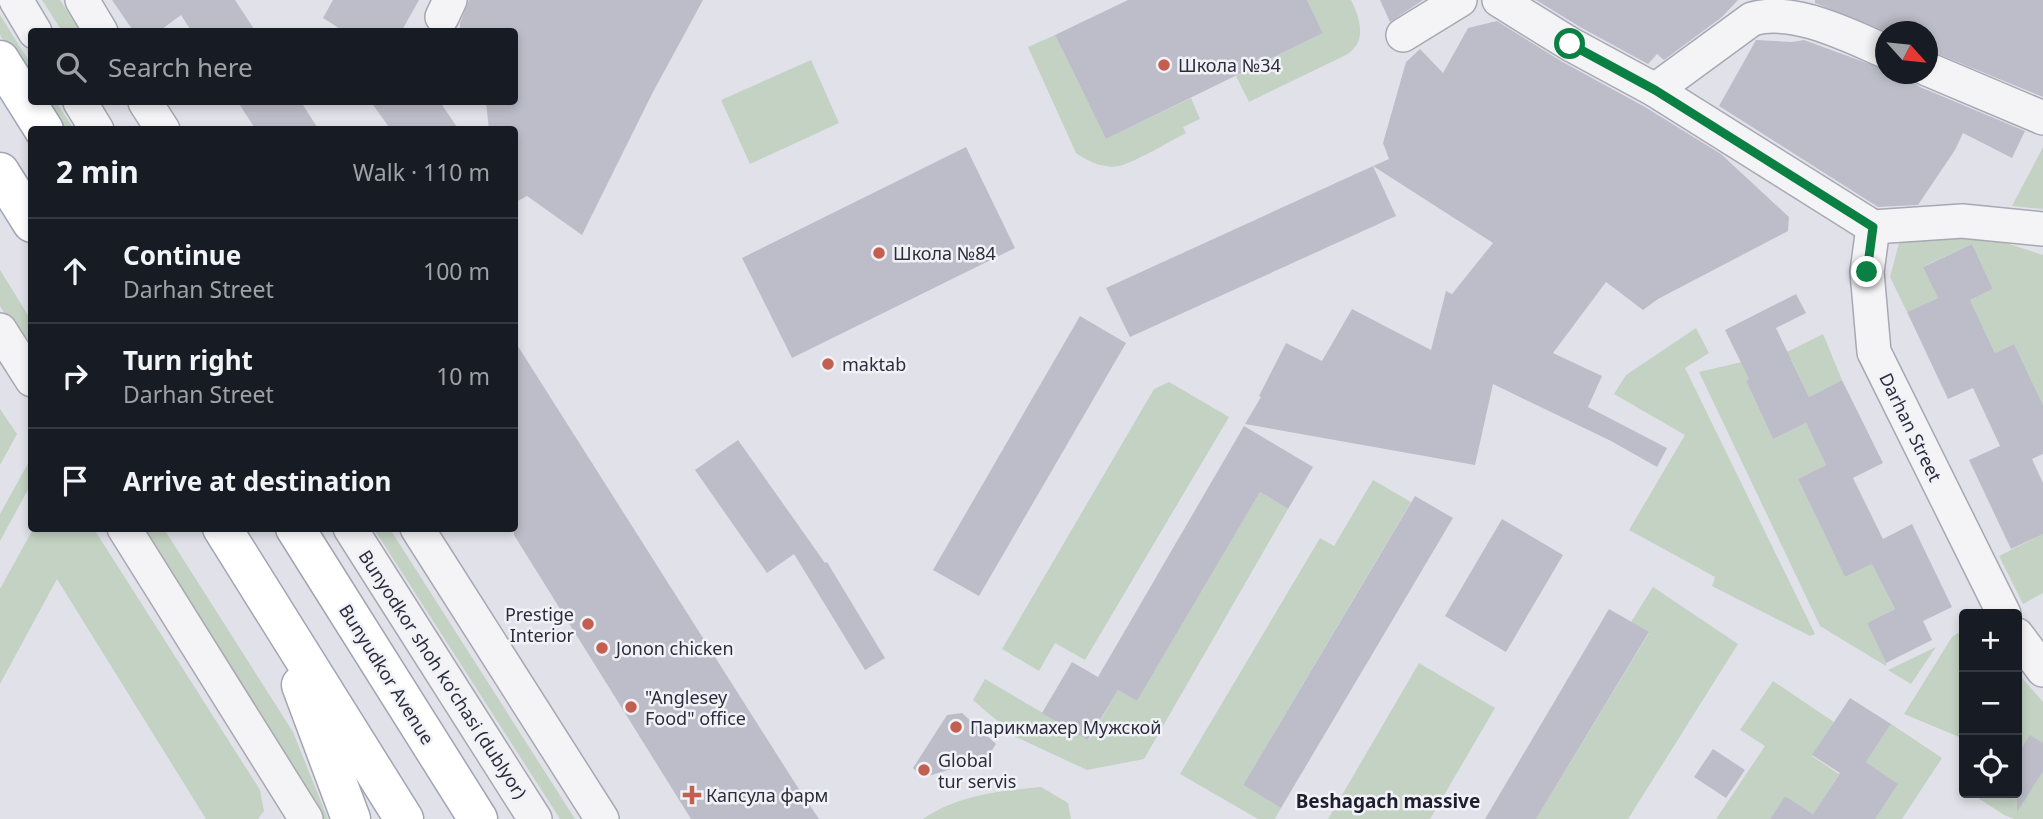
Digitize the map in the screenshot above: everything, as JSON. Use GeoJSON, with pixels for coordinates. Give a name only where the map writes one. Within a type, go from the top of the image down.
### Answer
{"type":"FeatureCollection","features":[{"type":"Feature","properties":{"kind":"main road"},"geometry":{"type":"LineString","coordinates":[[0,60],[28,105]]}},
{"type":"Feature","properties":{"kind":"main road"},"geometry":{"type":"LineString","coordinates":[[28,105],[41,126]]}},
{"type":"Feature","properties":{"kind":"main road"},"geometry":{"type":"LineString","coordinates":[[0,173],[28,217]]}},
{"type":"Feature","properties":{"kind":"main road"},"geometry":{"type":"LineString","coordinates":[[225,532],[404,819]]}},
{"type":"Feature","properties":{"kind":"main road","name":"Bunyudkor Avenue"},"geometry":{"type":"LineString","coordinates":[[298,532],[478,819]]}},
{"type":"Feature","properties":{"kind":"main road"},"geometry":{"type":"LineString","coordinates":[[320,532],[423,731]]}},
{"type":"Feature","properties":{"kind":"main road"},"geometry":{"type":"LineString","coordinates":[[274,611],[351,819]]}},
{"type":"Feature","properties":{"kind":"street"},"geometry":{"type":"LineString","coordinates":[[16,0],[33,28]]}},
{"type":"Feature","properties":{"kind":"street"},"geometry":{"type":"LineString","coordinates":[[82,0],[99,28]]}},
{"type":"Feature","properties":{"kind":"street"},"geometry":{"type":"LineString","coordinates":[[1403,35],[1460,0]]}},
{"type":"Feature","properties":{"kind":"street"},"geometry":{"type":"LineString","coordinates":[[1499,0],[1570,44],[1655,90],[1873,227],[1962,221],[2043,229]]}},
{"type":"Feature","properties":{"kind":"street"},"geometry":{"type":"LineString","coordinates":[[1655,90],[1752,19],[1768,15],[1830,27],[1875,47]]}},
{"type":"Feature","properties":{"kind":"street"},"geometry":{"type":"LineString","coordinates":[[1938,74],[2043,118]]}},
{"type":"Feature","properties":{"kind":"street"},"geometry":{"type":"LineString","coordinates":[[82,105],[95,126]]}},
{"type":"Feature","properties":{"kind":"street"},"geometry":{"type":"LineString","coordinates":[[147,105],[160,126]]}},
{"type":"Feature","properties":{"kind":"street","name":"Darhan Street"},"geometry":{"type":"LineString","coordinates":[[1873,227],[1867,272],[1874,352],[2002,609]]}},
{"type":"Feature","properties":{"kind":"street"},"geometry":{"type":"LineString","coordinates":[[0,330],[28,374]]}},
{"type":"Feature","properties":{"kind":"street"},"geometry":{"type":"LineString","coordinates":[[127,532],[306,819]]}},
{"type":"Feature","properties":{"kind":"street","name":"Bunyodkor shoh koʻchasi (dublyor)"},"geometry":{"type":"LineString","coordinates":[[353,532],[535,819]]}},
{"type":"Feature","properties":{"kind":"street"},"geometry":{"type":"LineString","coordinates":[[420,532],[602,819]]}},
{"type":"Feature","properties":{"kind":"street"},"geometry":{"type":"LineString","coordinates":[[2022,642],[2043,670]]}},
{"type":"Feature","properties":{"kind":"green space"},"geometry":{"type":"Polygon","coordinates":[[[42,0],[60,0],[78,28],[60,28],[42,0]]]}},
{"type":"Feature","properties":{"kind":"green space"},"geometry":{"type":"Polygon","coordinates":[[[1307,0],[1351,0],[1360,29],[1357,43],[1346,55],[1249,102],[1236,76],[1323,33],[1307,0]]]}},
{"type":"Feature","properties":{"kind":"green space"},"geometry":{"type":"Polygon","coordinates":[[[0,15],[28,59],[28,80],[0,35],[0,15]]]}},
{"type":"Feature","properties":{"kind":"green space"},"geometry":{"type":"Polygon","coordinates":[[[1055,35],[1106,139],[1191,98],[1200,119],[1183,127],[1186,133],[1125,164],[1108,166],[1085,159],[1076,153],[1028,47],[1055,35]]]}},
{"type":"Feature","properties":{"kind":"green space"},"geometry":{"type":"Polygon","coordinates":[[[811,60],[839,123],[750,164],[721,100],[811,60]]]}},
{"type":"Feature","properties":{"kind":"green space"},"geometry":{"type":"Polygon","coordinates":[[[44,105],[58,105],[72,126],[58,126],[44,105]]]}},
{"type":"Feature","properties":{"kind":"green space"},"geometry":{"type":"Polygon","coordinates":[[[2043,147],[2043,209],[2012,206],[2043,147]]]}},
{"type":"Feature","properties":{"kind":"green space"},"geometry":{"type":"Polygon","coordinates":[[[1937,221],[2043,255],[2043,405],[2014,344],[1995,353],[1970,300],[1993,289],[1972,244],[1924,266],[1938,298],[1907,312],[1890,277],[1902,232],[1937,221]]]}},
{"type":"Feature","properties":{"kind":"green space"},"geometry":{"type":"Polygon","coordinates":[[[0,270],[28,315],[28,351],[0,306],[0,270]]]}},
{"type":"Feature","properties":{"kind":"green space"},"geometry":{"type":"Polygon","coordinates":[[[1696,328],[1709,353],[1685,368],[1815,634],[1810,636],[1712,586],[1715,577],[1629,530],[1685,435],[1614,394],[1626,375],[1696,328]]]}},
{"type":"Feature","properties":{"kind":"green space"},"geometry":{"type":"Polygon","coordinates":[[[1823,334],[1842,380],[1809,397],[1791,359],[1746,381],[1773,439],[1806,423],[1826,465],[1798,479],[1845,577],[1872,564],[1895,609],[1867,623],[1886,666],[1820,626],[1699,372],[1789,351],[1823,334]]]}},
{"type":"Feature","properties":{"kind":"green space"},"geometry":{"type":"Polygon","coordinates":[[[1169,382],[1229,417],[1085,660],[1055,643],[1039,671],[1002,649],[1154,389],[1169,382]]]}},
{"type":"Feature","properties":{"kind":"green space"},"geometry":{"type":"Polygon","coordinates":[[[0,409],[17,434],[0,465],[0,409]]]}},
{"type":"Feature","properties":{"kind":"green space"},"geometry":{"type":"Polygon","coordinates":[[[28,463],[28,490],[0,541],[0,514],[28,463]]]}},
{"type":"Feature","properties":{"kind":"green space"},"geometry":{"type":"Polygon","coordinates":[[[1373,480],[1411,502],[1243,785],[1281,808],[1275,819],[1258,819],[1180,774],[1320,538],[1334,546],[1373,480]]]}},
{"type":"Feature","properties":{"kind":"green space"},"geometry":{"type":"Polygon","coordinates":[[[1260,492],[1288,509],[1144,759],[1087,770],[1016,737],[973,700],[985,679],[1089,740],[1118,690],[1137,701],[1260,492]]]}},
{"type":"Feature","properties":{"kind":"green space"},"geometry":{"type":"Polygon","coordinates":[[[31,532],[96,532],[260,790],[264,811],[258,819],[206,819],[57,579],[0,684],[0,589],[31,532]]]}},
{"type":"Feature","properties":{"kind":"green space"},"geometry":{"type":"Polygon","coordinates":[[[142,532],[166,532],[293,732],[328,819],[324,819],[142,532]]]}},
{"type":"Feature","properties":{"kind":"green space"},"geometry":{"type":"Polygon","coordinates":[[[376,532],[392,532],[575,819],[560,819],[376,532]]]}},
{"type":"Feature","properties":{"kind":"green space"},"geometry":{"type":"Polygon","coordinates":[[[2043,534],[2043,593],[2023,604],[1999,556],[2043,534]]]}},
{"type":"Feature","properties":{"kind":"green space"},"geometry":{"type":"Polygon","coordinates":[[[1653,587],[1738,644],[1628,819],[1536,819],[1649,633],[1631,622],[1653,587]]]}},
{"type":"Feature","properties":{"kind":"green space"},"geometry":{"type":"Polygon","coordinates":[[[1959,632],[1959,737],[1904,714],[1952,637],[1959,632]]]}},
{"type":"Feature","properties":{"kind":"green space"},"geometry":{"type":"Polygon","coordinates":[[[1936,647],[1911,684],[1888,670],[1936,647]]]}},
{"type":"Feature","properties":{"kind":"green space"},"geometry":{"type":"Polygon","coordinates":[[[1419,663],[1495,708],[1430,819],[1328,819],[1419,663]]]}},
{"type":"Feature","properties":{"kind":"green space"},"geometry":{"type":"Polygon","coordinates":[[[2022,678],[2043,702],[2043,819],[2014,819],[1978,798],[2022,798],[2022,678]]]}},
{"type":"Feature","properties":{"kind":"green space"},"geometry":{"type":"Polygon","coordinates":[[[1773,681],[1834,722],[1812,756],[1839,774],[1813,814],[1785,796],[1770,819],[1716,819],[1765,746],[1740,730],[1773,681]]]}},
{"type":"Feature","properties":{"kind":"green space"},"geometry":{"type":"Polygon","coordinates":[[[1891,724],[1942,758],[1902,819],[1875,819],[1898,784],[1866,762],[1891,724]]]}},
{"type":"Feature","properties":{"kind":"green space"},"geometry":{"type":"Polygon","coordinates":[[[1041,787],[1068,803],[1071,819],[923,819],[965,799],[1041,787]]]}},
{"type":"Feature","properties":{"kind":"building"},"geometry":{"type":"Polygon","coordinates":[[[112,0],[235,0],[253,28],[189,28],[181,15],[163,28],[131,28],[112,0]]]}},
{"type":"Feature","properties":{"kind":"building"},"geometry":{"type":"Polygon","coordinates":[[[333,0],[419,0],[403,28],[339,28],[323,18],[333,0]]]}},
{"type":"Feature","properties":{"kind":"building"},"geometry":{"type":"Polygon","coordinates":[[[469,0],[703,0],[653,92],[582,235],[527,196],[518,201],[518,126],[489,126],[486,105],[518,105],[518,28],[460,28],[469,0]]]}},
{"type":"Feature","properties":{"kind":"building","name":"Школа №34"},"geometry":{"type":"Polygon","coordinates":[[[1128,0],[1307,0],[1323,33],[1106,139],[1055,35],[1128,0]]]}},
{"type":"Feature","properties":{"kind":"building"},"geometry":{"type":"Polygon","coordinates":[[[1380,0],[1423,0],[1390,22],[1380,0]]]}},
{"type":"Feature","properties":{"kind":"building"},"geometry":{"type":"Polygon","coordinates":[[[1536,0],[1738,0],[1722,17],[1664,60],[1657,54],[1648,64],[1536,0]]]}},
{"type":"Feature","properties":{"kind":"building"},"geometry":{"type":"Polygon","coordinates":[[[1815,0],[2043,0],[2043,97],[1938,54],[1938,21],[1875,21],[1875,27],[1815,3],[1815,0]]]}},
{"type":"Feature","properties":{"kind":"building"},"geometry":{"type":"Polygon","coordinates":[[[1497,21],[1721,154],[1789,217],[1788,231],[1658,299],[1643,310],[1606,282],[1553,353],[1602,376],[1588,407],[1667,448],[1657,467],[1611,441],[1493,384],[1475,465],[1245,424],[1286,343],[1322,361],[1352,309],[1431,350],[1446,291],[1452,294],[1493,243],[1373,166],[1389,159],[1383,143],[1406,62],[1420,49],[1443,73],[1468,28],[1497,21]]]}},
{"type":"Feature","properties":{"kind":"building"},"geometry":{"type":"Polygon","coordinates":[[[1756,40],[1804,40],[1875,66],[1875,84],[1916,84],[2025,131],[2012,158],[1963,133],[1955,150],[1918,205],[1878,207],[1719,106],[1756,40]]]}},
{"type":"Feature","properties":{"kind":"building"},"geometry":{"type":"Polygon","coordinates":[[[240,105],[303,105],[316,126],[253,126],[240,105]]]}},
{"type":"Feature","properties":{"kind":"building"},"geometry":{"type":"Polygon","coordinates":[[[373,105],[442,105],[456,126],[388,126],[373,105]]]}},
{"type":"Feature","properties":{"kind":"building","name":"Школа №84"},"geometry":{"type":"Polygon","coordinates":[[[966,147],[1015,248],[792,358],[742,258],[966,147]]]}},
{"type":"Feature","properties":{"kind":"building"},"geometry":{"type":"Polygon","coordinates":[[[1373,166],[1396,216],[1130,337],[1106,288],[1373,166]]]}},
{"type":"Feature","properties":{"kind":"building"},"geometry":{"type":"Polygon","coordinates":[[[1972,244],[1993,289],[1970,300],[1995,353],[2014,344],[2043,405],[2043,454],[2032,459],[2043,483],[2043,534],[2011,549],[1969,460],[2000,446],[1973,388],[1948,399],[1907,312],[1938,298],[1923,267],[1972,244]]]}},
{"type":"Feature","properties":{"kind":"building"},"geometry":{"type":"Polygon","coordinates":[[[1796,294],[1806,313],[1776,328],[1809,397],[1842,380],[1883,463],[1853,478],[1883,539],[1912,524],[1952,607],[1923,621],[1932,640],[1886,663],[1867,623],[1895,609],[1872,564],[1845,577],[1798,479],[1826,465],[1806,423],[1773,439],[1746,381],[1749,379],[1725,330],[1796,294]]]}},
{"type":"Feature","properties":{"kind":"building"},"geometry":{"type":"Polygon","coordinates":[[[1080,316],[1126,343],[979,596],[933,570],[1080,316]]]}},
{"type":"Feature","properties":{"kind":"building"},"geometry":{"type":"Polygon","coordinates":[[[518,346],[819,819],[691,819],[514,532],[518,532],[518,346]]]}},
{"type":"Feature","properties":{"kind":"building"},"geometry":{"type":"Polygon","coordinates":[[[1244,426],[1313,467],[1288,509],[1260,492],[1137,701],[1118,690],[1088,740],[1042,713],[1072,662],[1098,677],[1244,426]]]}},
{"type":"Feature","properties":{"kind":"building"},"geometry":{"type":"Polygon","coordinates":[[[738,440],[825,563],[827,562],[885,658],[865,670],[794,554],[767,573],[695,470],[738,440]]]}},
{"type":"Feature","properties":{"kind":"building"},"geometry":{"type":"Polygon","coordinates":[[[1415,496],[1453,518],[1281,808],[1243,785],[1415,496]]]}},
{"type":"Feature","properties":{"kind":"building"},"geometry":{"type":"Polygon","coordinates":[[[1502,519],[1563,555],[1506,652],[1445,616],[1502,519]]]}},
{"type":"Feature","properties":{"kind":"building"},"geometry":{"type":"Polygon","coordinates":[[[1609,609],[1649,632],[1536,819],[1485,819],[1609,609]]]}},
{"type":"Feature","properties":{"kind":"building"},"geometry":{"type":"Polygon","coordinates":[[[1850,698],[1891,724],[1866,762],[1898,784],[1875,819],[1770,819],[1785,796],[1813,814],[1840,773],[1812,755],[1850,698]]]}},
{"type":"Feature","properties":{"kind":"building"},"geometry":{"type":"Polygon","coordinates":[[[962,713],[996,744],[987,758],[922,778],[913,768],[947,715],[962,713]]]}},
{"type":"Feature","properties":{"kind":"building"},"geometry":{"type":"Polygon","coordinates":[[[2030,735],[2043,743],[2043,771],[2017,812],[2017,798],[2022,798],[2022,747],[2030,735]]]}},
{"type":"Feature","properties":{"kind":"building"},"geometry":{"type":"Polygon","coordinates":[[[1713,749],[1745,770],[1726,798],[1694,777],[1713,749]]]}},
{"type":"Feature","properties":{"kind":"place","name":"Школа №34"},"geometry":{"type":"Point","coordinates":[1164,65]}},
{"type":"Feature","properties":{"kind":"place","name":"Школа №84"},"geometry":{"type":"Point","coordinates":[879,253]}},
{"type":"Feature","properties":{"kind":"place","name":"maktab"},"geometry":{"type":"Point","coordinates":[828,364]}},
{"type":"Feature","properties":{"kind":"place","name":"Prestige Interior"},"geometry":{"type":"Point","coordinates":[588,624]}},
{"type":"Feature","properties":{"kind":"place","name":"Jonon chicken"},"geometry":{"type":"Point","coordinates":[602,648]}},
{"type":"Feature","properties":{"kind":"place","name":"\"Anglesey Food\" office"},"geometry":{"type":"Point","coordinates":[631,707]}},
{"type":"Feature","properties":{"kind":"place","name":"Парикмахер Мужской"},"geometry":{"type":"Point","coordinates":[956,727]}},
{"type":"Feature","properties":{"kind":"place","name":"Global tur servis"},"geometry":{"type":"Point","coordinates":[924,770]}},
{"type":"Feature","properties":{"kind":"place","name":"Капсула фарм"},"geometry":{"type":"Point","coordinates":[692,795]}},
{"type":"Feature","properties":{"kind":"district","name":"Beshagach massive"},"geometry":{"type":"Point","coordinates":[1388,801]}},
{"type":"Feature","properties":{"kind":"route"},"geometry":{"type":"LineString","coordinates":[[1570,44],[1655,90],[1873,227],[1867,272]]}}]}
